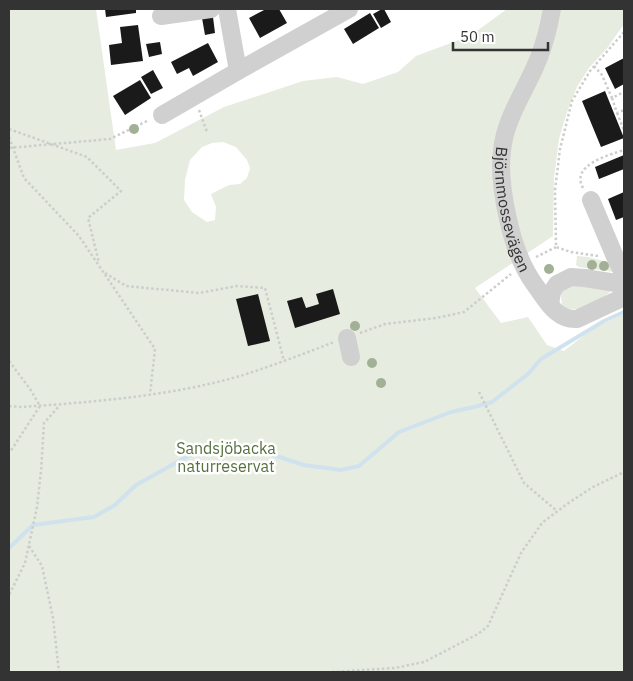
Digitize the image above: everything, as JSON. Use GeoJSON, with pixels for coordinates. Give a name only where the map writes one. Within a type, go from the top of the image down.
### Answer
{"type":"FeatureCollection","features":[{"type":"Feature","properties":{"kind":"street"},"geometry":{"type":"LineString","coordinates":[[161,16],[211,9]]}},
{"type":"Feature","properties":{"kind":"street"},"geometry":{"type":"LineString","coordinates":[[227,9],[238,71]]}},
{"type":"Feature","properties":{"kind":"street"},"geometry":{"type":"LineString","coordinates":[[162,115],[349,9]]}},
{"type":"Feature","properties":{"kind":"street","name":"Björnmossevägen"},"geometry":{"type":"LineString","coordinates":[[552,9],[548,32],[539,59],[507,129],[502,150],[500,173],[503,199],[511,234],[520,258],[533,282],[556,310]]}},
{"type":"Feature","properties":{"kind":"street"},"geometry":{"type":"LineString","coordinates":[[591,200],[620,267]]}},
{"type":"Feature","properties":{"kind":"street"},"geometry":{"type":"LineString","coordinates":[[571,277],[616,284],[621,287],[624,297],[577,319],[570,319],[556,310],[552,292],[557,284],[571,277]]}},
{"type":"Feature","properties":{"kind":"street"},"geometry":{"type":"LineString","coordinates":[[347,338],[351,357]]}},
{"type":"Feature","properties":{"kind":"path"},"geometry":{"type":"LineString","coordinates":[[556,247],[555,190],[560,149],[572,101],[590,71],[624,32]]}},
{"type":"Feature","properties":{"kind":"path"},"geometry":{"type":"LineString","coordinates":[[594,66],[602,75],[624,130]]}},
{"type":"Feature","properties":{"kind":"path"},"geometry":{"type":"LineString","coordinates":[[612,98],[624,92]]}},
{"type":"Feature","properties":{"kind":"path"},"geometry":{"type":"LineString","coordinates":[[191,98],[200,112],[207,132]]}},
{"type":"Feature","properties":{"kind":"path"},"geometry":{"type":"LineString","coordinates":[[617,113],[624,110]]}},
{"type":"Feature","properties":{"kind":"path"},"geometry":{"type":"LineString","coordinates":[[9,148],[110,139],[162,115]]}},
{"type":"Feature","properties":{"kind":"path"},"geometry":{"type":"LineString","coordinates":[[9,129],[87,157],[121,191],[88,218],[99,266]]}},
{"type":"Feature","properties":{"kind":"path"},"geometry":{"type":"LineString","coordinates":[[9,137],[24,178],[79,236],[155,349],[150,394]]}},
{"type":"Feature","properties":{"kind":"path"},"geometry":{"type":"LineString","coordinates":[[591,200],[581,185],[582,173],[585,168],[602,158],[624,150]]}},
{"type":"Feature","properties":{"kind":"path"},"geometry":{"type":"LineString","coordinates":[[531,260],[556,247],[620,267]]}},
{"type":"Feature","properties":{"kind":"path"},"geometry":{"type":"LineString","coordinates":[[9,406],[40,406],[109,401],[186,388],[239,376],[385,324],[436,318],[464,312],[515,270]]}},
{"type":"Feature","properties":{"kind":"path"},"geometry":{"type":"LineString","coordinates":[[104,272],[126,286],[199,293],[237,286],[265,288],[284,361]]}},
{"type":"Feature","properties":{"kind":"path"},"geometry":{"type":"LineString","coordinates":[[9,360],[40,406]]}},
{"type":"Feature","properties":{"kind":"path"},"geometry":{"type":"LineString","coordinates":[[479,392],[524,483],[558,511]]}},
{"type":"Feature","properties":{"kind":"path"},"geometry":{"type":"LineString","coordinates":[[9,594],[25,563],[29,545],[38,498],[44,423],[60,404]]}},
{"type":"Feature","properties":{"kind":"path"},"geometry":{"type":"LineString","coordinates":[[9,452],[40,406]]}},
{"type":"Feature","properties":{"kind":"path"},"geometry":{"type":"LineString","coordinates":[[332,672],[395,668],[424,662],[478,634],[488,626],[521,553],[542,523],[593,488],[624,472]]}},
{"type":"Feature","properties":{"kind":"path"},"geometry":{"type":"LineString","coordinates":[[29,545],[42,566],[53,618],[59,672]]}},
{"type":"Feature","properties":{"kind":"green space","name":"Sandsjöbacka naturreservat"},"geometry":{"type":"Polygon","coordinates":[[[9,9],[96,9],[116,150],[155,143],[224,107],[303,81],[337,77],[363,84],[398,72],[416,56],[470,36],[507,9],[624,9],[624,24],[608,47],[589,68],[577,87],[567,112],[559,139],[554,178],[553,236],[475,288],[501,323],[528,317],[547,345],[564,351],[592,329],[624,314],[624,672],[9,672],[9,9]],[[223,142],[212,143],[202,147],[190,160],[185,180],[184,200],[192,212],[207,222],[215,220],[216,207],[211,194],[229,185],[240,184],[247,178],[250,168],[247,160],[236,147],[223,142]]]}},
{"type":"Feature","properties":{"kind":"green space"},"geometry":{"type":"Polygon","coordinates":[[[577,256],[612,263],[614,272],[579,267],[576,265],[577,256]]]}},
{"type":"Feature","properties":{"kind":"green space"},"geometry":{"type":"Polygon","coordinates":[[[568,283],[611,288],[611,291],[588,306],[567,309],[562,306],[561,296],[563,288],[568,283]]]}},
{"type":"Feature","properties":{"kind":"building"},"geometry":{"type":"Polygon","coordinates":[[[105,9],[136,9],[136,13],[106,17],[105,9]]]}},
{"type":"Feature","properties":{"kind":"building"},"geometry":{"type":"Polygon","coordinates":[[[266,9],[279,9],[287,23],[260,38],[249,18],[266,9]]]}},
{"type":"Feature","properties":{"kind":"building"},"geometry":{"type":"Polygon","coordinates":[[[384,9],[391,22],[381,28],[373,14],[384,9]]]}},
{"type":"Feature","properties":{"kind":"building"},"geometry":{"type":"Polygon","coordinates":[[[370,13],[379,28],[353,44],[344,29],[370,13]]]}},
{"type":"Feature","properties":{"kind":"building"},"geometry":{"type":"Polygon","coordinates":[[[213,17],[215,33],[205,35],[202,18],[213,17]]]}},
{"type":"Feature","properties":{"kind":"building"},"geometry":{"type":"Polygon","coordinates":[[[138,25],[143,61],[111,65],[109,45],[122,43],[120,27],[138,25]]]}},
{"type":"Feature","properties":{"kind":"building"},"geometry":{"type":"Polygon","coordinates":[[[160,42],[162,54],[149,57],[146,44],[160,42]]]}},
{"type":"Feature","properties":{"kind":"building"},"geometry":{"type":"Polygon","coordinates":[[[208,43],[218,62],[193,76],[189,68],[177,74],[171,62],[208,43]]]}},
{"type":"Feature","properties":{"kind":"building"},"geometry":{"type":"Polygon","coordinates":[[[624,58],[624,84],[615,89],[605,68],[624,58]]]}},
{"type":"Feature","properties":{"kind":"building"},"geometry":{"type":"Polygon","coordinates":[[[153,70],[163,88],[151,94],[141,77],[153,70]]]}},
{"type":"Feature","properties":{"kind":"building"},"geometry":{"type":"Polygon","coordinates":[[[140,80],[151,98],[125,115],[113,96],[140,80]]]}},
{"type":"Feature","properties":{"kind":"building"},"geometry":{"type":"Polygon","coordinates":[[[605,91],[624,138],[601,147],[582,101],[605,91]]]}},
{"type":"Feature","properties":{"kind":"building"},"geometry":{"type":"Polygon","coordinates":[[[624,155],[624,169],[599,179],[595,167],[624,155]]]}},
{"type":"Feature","properties":{"kind":"building"},"geometry":{"type":"Polygon","coordinates":[[[624,192],[624,217],[616,220],[608,199],[624,192]]]}},
{"type":"Feature","properties":{"kind":"building"},"geometry":{"type":"Polygon","coordinates":[[[333,289],[340,314],[295,328],[287,301],[302,297],[306,308],[319,304],[316,294],[333,289]]]}},
{"type":"Feature","properties":{"kind":"building"},"geometry":{"type":"Polygon","coordinates":[[[258,294],[270,341],[248,346],[236,299],[258,294]]]}},
{"type":"Feature","properties":{"kind":"waterway"},"geometry":{"type":"LineString","coordinates":[[9,548],[33,525],[94,517],[115,505],[136,485],[199,450],[217,446],[270,454],[304,465],[341,470],[359,466],[399,432],[451,412],[492,402],[528,374],[541,359],[604,321],[624,312]]}}]}
